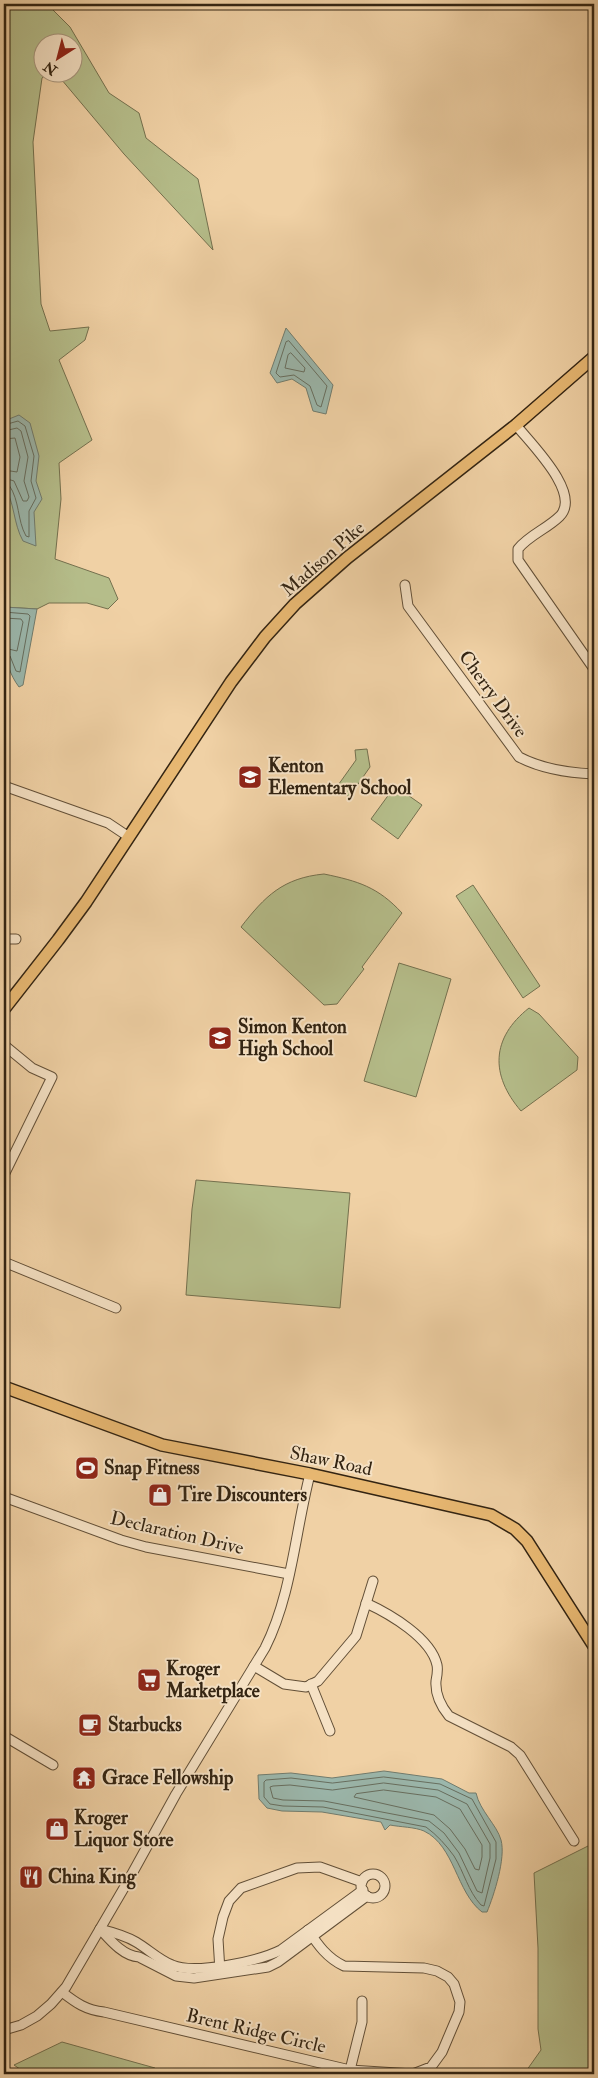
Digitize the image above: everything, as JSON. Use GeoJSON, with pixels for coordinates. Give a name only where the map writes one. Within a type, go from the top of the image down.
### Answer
{"type":"FeatureCollection","features":[{"type":"Feature","properties":{"kind":"main road","name":"Madison Pike"},"geometry":{"type":"LineString","coordinates":[[4,1008],[58,940],[232,682],[265,637],[295,604],[347,558],[516,426],[594,357]]}},
{"type":"Feature","properties":{"kind":"main road","name":"Shaw Road"},"geometry":{"type":"LineString","coordinates":[[4,1387],[162,1445],[310,1474],[470,1509],[502,1520],[527,1541],[594,1646]]}},
{"type":"Feature","properties":{"kind":"street"},"geometry":{"type":"LineString","coordinates":[[516,426],[558,478],[567,498],[566,506],[561,516],[525,540],[518,549],[518,560],[594,669]]}},
{"type":"Feature","properties":{"kind":"street","name":"Cherry Drive"},"geometry":{"type":"LineString","coordinates":[[405,585],[408,606],[520,756],[539,766],[577,774],[594,774]]}},
{"type":"Feature","properties":{"kind":"street"},"geometry":{"type":"LineString","coordinates":[[4,786],[108,823],[129,837]]}},
{"type":"Feature","properties":{"kind":"street"},"geometry":{"type":"LineString","coordinates":[[4,939],[16,939]]}},
{"type":"Feature","properties":{"kind":"street"},"geometry":{"type":"LineString","coordinates":[[4,1043],[32,1068],[52,1077],[4,1175]]}},
{"type":"Feature","properties":{"kind":"street"},"geometry":{"type":"LineString","coordinates":[[4,1262],[116,1308]]}},
{"type":"Feature","properties":{"kind":"street"},"geometry":{"type":"LineString","coordinates":[[4,2030],[21,2025],[37,2016],[62,1992],[176,1794],[254,1666],[276,1626],[310,1474]]}},
{"type":"Feature","properties":{"kind":"street","name":"Declaration Drive"},"geometry":{"type":"LineString","coordinates":[[4,1497],[121,1540],[146,1547],[289,1574]]}},
{"type":"Feature","properties":{"kind":"street"},"geometry":{"type":"LineString","coordinates":[[254,1666],[284,1684],[306,1687],[318,1681],[330,1670],[356,1636],[373,1581]]}},
{"type":"Feature","properties":{"kind":"street"},"geometry":{"type":"LineString","coordinates":[[366,1603],[386,1612],[428,1646],[437,1666],[435,1690],[442,1708],[449,1716],[511,1746],[520,1755],[574,1841]]}},
{"type":"Feature","properties":{"kind":"street"},"geometry":{"type":"LineString","coordinates":[[311,1684],[330,1731]]}},
{"type":"Feature","properties":{"kind":"street"},"geometry":{"type":"LineString","coordinates":[[4,1736],[53,1765]]}},
{"type":"Feature","properties":{"kind":"street"},"geometry":{"type":"LineString","coordinates":[[100,1928],[111,1942],[133,1957],[139,1957],[176,1976],[194,1978],[268,1956],[281,1950],[311,1934],[364,1889],[320,1867],[297,1868],[241,1888],[229,1901],[223,1917],[218,1939],[220,1970]]}},
{"type":"Feature","properties":{"kind":"street"},"geometry":{"type":"LineString","coordinates":[[100,1928],[134,1940],[145,1950],[172,1965],[193,1969],[220,1970]]}},
{"type":"Feature","properties":{"kind":"street","name":"Brent Ridge Circle"},"geometry":{"type":"LineString","coordinates":[[62,1992],[81,2006],[92,2011],[104,2012],[350,2070],[414,2074],[431,2067],[442,2052],[459,2012],[458,1993],[448,1977],[437,1970],[424,1968],[344,1966],[323,1952],[311,1934]]}},
{"type":"Feature","properties":{"kind":"street"},"geometry":{"type":"LineString","coordinates":[[350,2070],[362,2022],[362,2001]]}},
{"type":"Feature","properties":{"kind":"green space"},"geometry":{"type":"Polygon","coordinates":[[[4,4],[47,4],[73,32],[32,32],[32,82],[41,82],[33,142],[41,304],[50,331],[89,327],[85,340],[59,360],[92,440],[59,463],[61,499],[55,559],[109,578],[118,599],[108,609],[87,603],[49,603],[37,609],[4,607],[4,4]]]}},
{"type":"Feature","properties":{"kind":"green space"},"geometry":{"type":"Polygon","coordinates":[[[82,47],[109,93],[139,113],[146,138],[198,179],[213,250],[124,154],[64,82],[82,82],[82,47]]]}},
{"type":"Feature","properties":{"kind":"green space"},"geometry":{"type":"Polygon","coordinates":[[[367,749],[370,767],[349,797],[336,788],[356,760],[355,750],[367,749]]]}},
{"type":"Feature","properties":{"kind":"green space"},"geometry":{"type":"Polygon","coordinates":[[[395,786],[422,805],[398,839],[371,819],[395,786]]]}},
{"type":"Feature","properties":{"kind":"green space"},"geometry":{"type":"Polygon","coordinates":[[[324,874],[367,886],[384,897],[402,913],[362,967],[364,969],[337,1004],[324,1005],[241,927],[258,906],[276,890],[297,880],[324,874]]]}},
{"type":"Feature","properties":{"kind":"green space"},"geometry":{"type":"Polygon","coordinates":[[[473,885],[540,986],[523,998],[456,896],[473,885]]]}},
{"type":"Feature","properties":{"kind":"green space"},"geometry":{"type":"Polygon","coordinates":[[[399,963],[451,979],[416,1097],[364,1081],[399,963]]]}},
{"type":"Feature","properties":{"kind":"green space"},"geometry":{"type":"Polygon","coordinates":[[[529,1008],[539,1014],[578,1057],[577,1070],[521,1111],[504,1084],[499,1057],[507,1032],[529,1008]]]}},
{"type":"Feature","properties":{"kind":"green space"},"geometry":{"type":"Polygon","coordinates":[[[196,1180],[350,1193],[340,1308],[186,1295],[196,1180]]]}},
{"type":"Feature","properties":{"kind":"green space"},"geometry":{"type":"Polygon","coordinates":[[[594,1843],[594,2074],[524,2074],[541,2050],[538,2029],[538,1948],[534,1873],[594,1843]]]}},
{"type":"Feature","properties":{"kind":"green space"},"geometry":{"type":"Polygon","coordinates":[[[62,2042],[155,2068],[156,2074],[27,2074],[14,2065],[62,2042]]]}},
{"type":"Feature","properties":{"kind":"water"},"geometry":{"type":"Polygon","coordinates":[[[286,328],[333,385],[326,414],[313,411],[306,388],[292,379],[277,383],[270,373],[286,328]]]}},
{"type":"Feature","properties":{"kind":"water"},"geometry":{"type":"Polygon","coordinates":[[[19,415],[30,423],[39,456],[36,481],[42,499],[34,512],[36,546],[23,541],[17,527],[8,492],[4,485],[4,421],[19,415]]]}},
{"type":"Feature","properties":{"kind":"water"},"geometry":{"type":"Polygon","coordinates":[[[4,607],[37,609],[23,685],[19,687],[13,678],[6,659],[4,607]]]}},
{"type":"Feature","properties":{"kind":"water"},"geometry":{"type":"Polygon","coordinates":[[[384,1771],[442,1779],[469,1793],[476,1793],[481,1806],[499,1834],[502,1848],[498,1876],[487,1912],[482,1912],[473,1903],[442,1847],[424,1831],[390,1825],[385,1830],[381,1822],[322,1812],[282,1811],[267,1808],[259,1799],[258,1775],[291,1773],[332,1778],[384,1771]]]}},
{"type":"Feature","properties":{"kind":"place","name":"Kenton Elementary School"},"geometry":{"type":"Point","coordinates":[250,777]}},
{"type":"Feature","properties":{"kind":"place","name":"Simon Kenton High School"},"geometry":{"type":"Point","coordinates":[220,1038]}},
{"type":"Feature","properties":{"kind":"place","name":"Snap Fitness"},"geometry":{"type":"Point","coordinates":[87,1468]}},
{"type":"Feature","properties":{"kind":"place","name":"Tire Discounters"},"geometry":{"type":"Point","coordinates":[160,1495]}},
{"type":"Feature","properties":{"kind":"place","name":"Kroger Marketplace"},"geometry":{"type":"Point","coordinates":[149,1680]}},
{"type":"Feature","properties":{"kind":"place","name":"Starbucks"},"geometry":{"type":"Point","coordinates":[90,1725]}},
{"type":"Feature","properties":{"kind":"place","name":"Grace Fellowship"},"geometry":{"type":"Point","coordinates":[84,1778]}},
{"type":"Feature","properties":{"kind":"place","name":"Kroger Liquor Store"},"geometry":{"type":"Point","coordinates":[57,1829]}},
{"type":"Feature","properties":{"kind":"place","name":"China King"},"geometry":{"type":"Point","coordinates":[31,1877]}}]}
